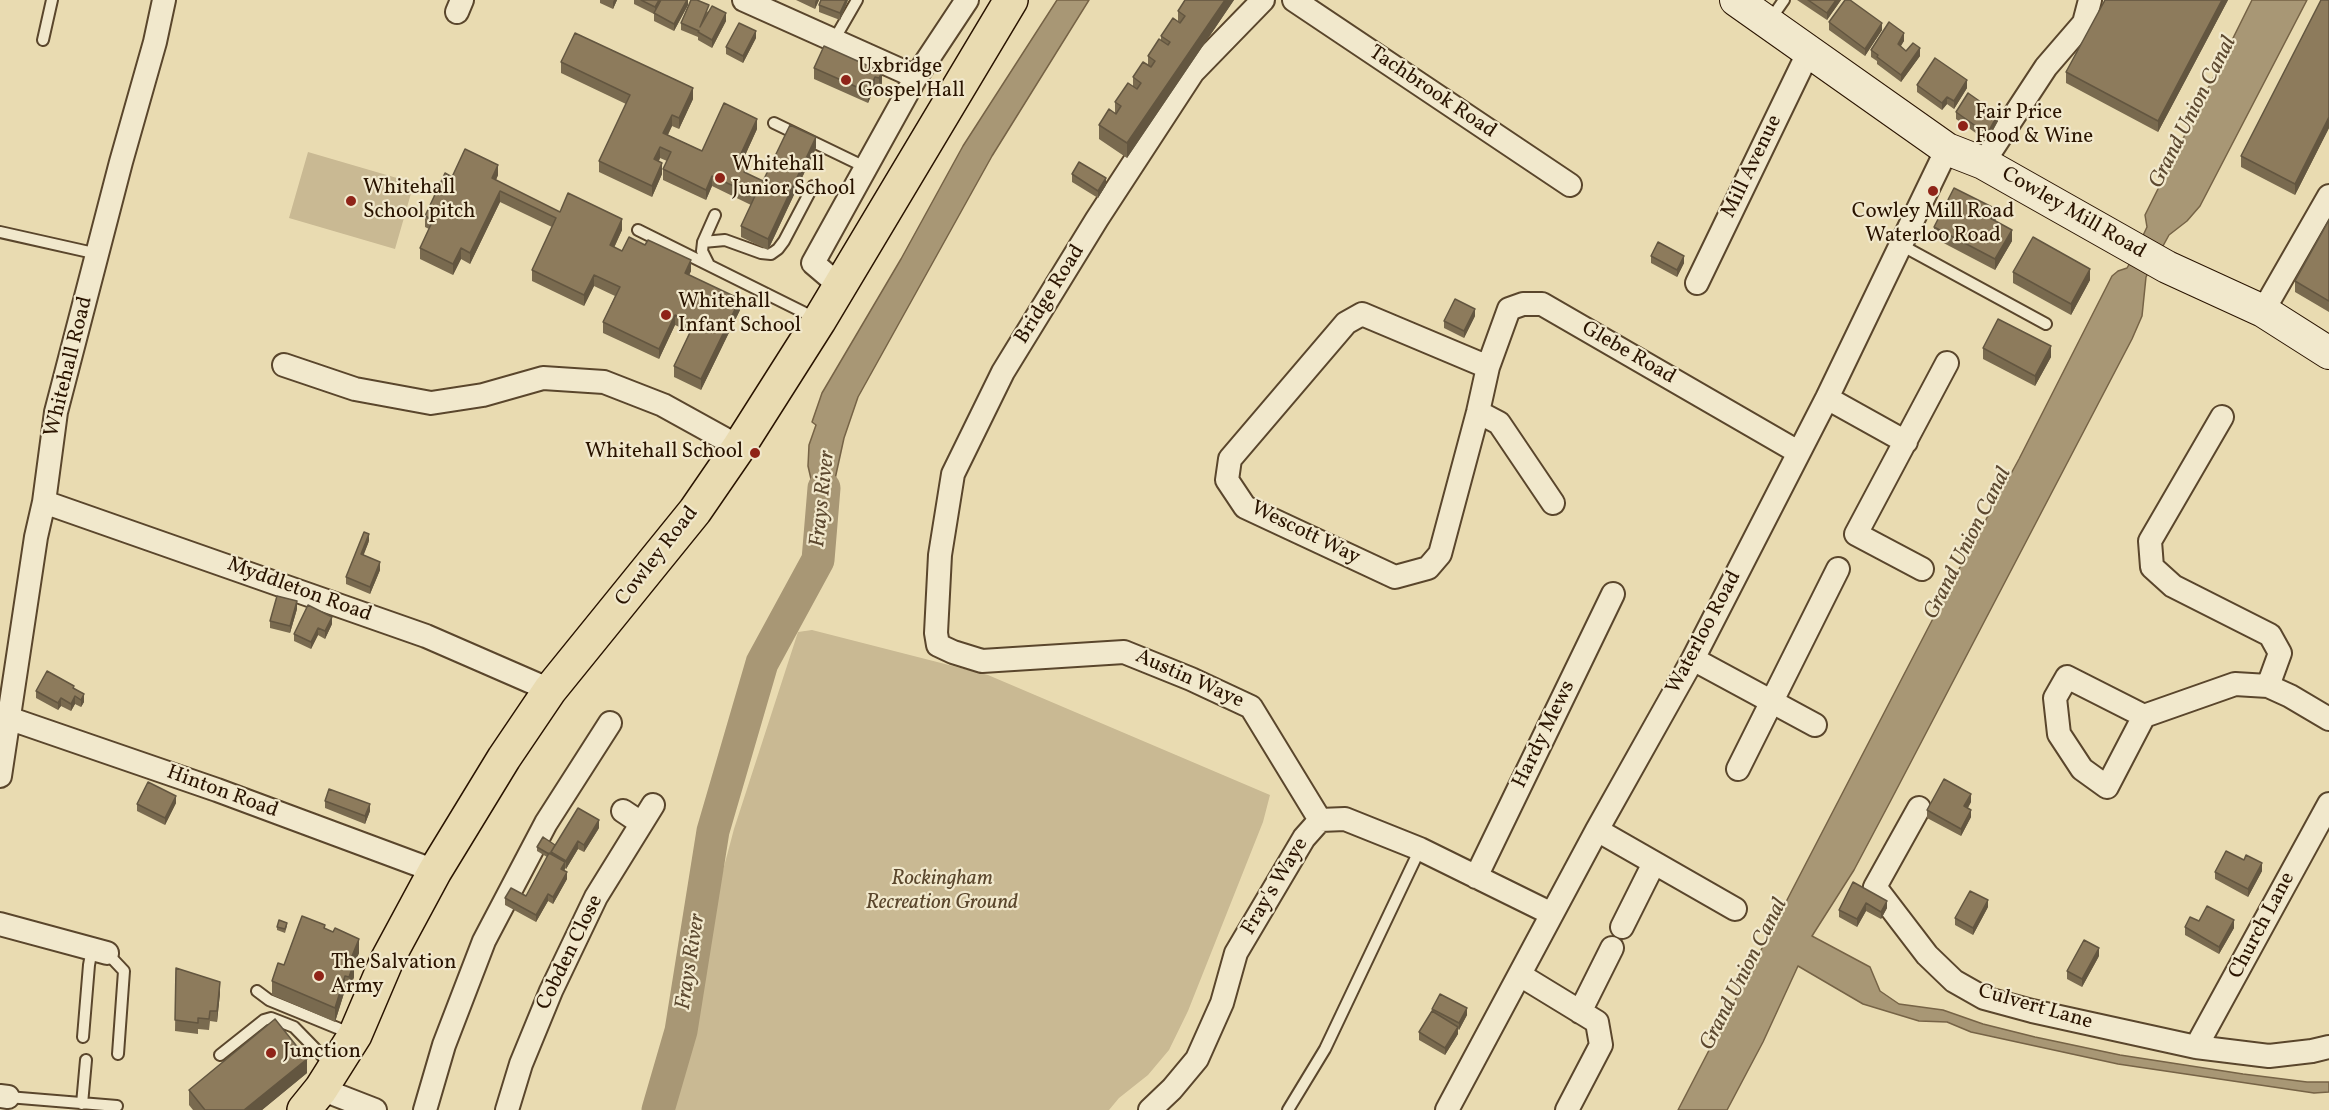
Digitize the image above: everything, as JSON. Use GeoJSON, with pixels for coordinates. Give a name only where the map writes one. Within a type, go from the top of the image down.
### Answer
{"type":"FeatureCollection","features":[{"type":"Feature","properties":{"kind":"main road","name":"Cowley Road"},"geometry":{"type":"LineString","coordinates":[[320,1089],[355,1035],[387,960],[435,871],[504,759],[550,690],[695,511],[739,447],[819,321],[1011,0]]}},
{"type":"Feature","properties":{"kind":"street","name":"Whitehall Road"},"geometry":{"type":"LineString","coordinates":[[0,776],[36,537],[44,502],[56,412],[121,162],[155,42],[164,0]]}},
{"type":"Feature","properties":{"kind":"street"},"geometry":{"type":"LineString","coordinates":[[744,0],[916,77]]}},
{"type":"Feature","properties":{"kind":"street"},"geometry":{"type":"LineString","coordinates":[[840,286],[813,263],[916,77],[967,0]]}},
{"type":"Feature","properties":{"kind":"street","name":"Bridge Road"},"geometry":{"type":"LineString","coordinates":[[936,633],[940,555],[953,474],[1003,372],[1097,219],[1193,72],[1263,0]]}},
{"type":"Feature","properties":{"kind":"street","name":"Tachbrook Road"},"geometry":{"type":"LineString","coordinates":[[1294,0],[1570,185]]}},
{"type":"Feature","properties":{"kind":"street","name":"Cowley Mill Road"},"geometry":{"type":"LineString","coordinates":[[1736,0],[1776,11],[1809,51],[1947,149],[1983,163],[2167,267],[2264,311],[2329,353]]}},
{"type":"Feature","properties":{"kind":"street"},"geometry":{"type":"LineString","coordinates":[[1983,163],[2046,67],[2084,23],[2090,0]]}},
{"type":"Feature","properties":{"kind":"street","name":"Mill Avenue"},"geometry":{"type":"LineString","coordinates":[[1697,283],[1809,51]]}},
{"type":"Feature","properties":{"kind":"street","name":"Waterloo Road"},"geometry":{"type":"LineString","coordinates":[[1447,1110],[1596,830],[1693,659],[1827,398],[1947,149]]}},
{"type":"Feature","properties":{"kind":"street"},"geometry":{"type":"LineString","coordinates":[[2264,311],[2329,196]]}},
{"type":"Feature","properties":{"kind":"street","name":"Glebe Road"},"geometry":{"type":"LineString","coordinates":[[1488,368],[1509,309],[1523,304],[1542,304],[1798,452]]}},
{"type":"Feature","properties":{"kind":"street","name":"Wescott Way"},"geometry":{"type":"LineString","coordinates":[[1362,314],[1488,368],[1440,554],[1428,568],[1395,577],[1245,507],[1227,480],[1230,459],[1346,323],[1362,314]]}},
{"type":"Feature","properties":{"kind":"street"},"geometry":{"type":"LineString","coordinates":[[1922,568],[1856,534],[1947,363]]}},
{"type":"Feature","properties":{"kind":"street"},"geometry":{"type":"LineString","coordinates":[[284,365],[355,389],[431,403],[483,395],[543,378],[604,382],[663,405],[739,447]]}},
{"type":"Feature","properties":{"kind":"street"},"geometry":{"type":"LineString","coordinates":[[1827,398],[1905,442]]}},
{"type":"Feature","properties":{"kind":"street"},"geometry":{"type":"LineString","coordinates":[[1478,412],[1499,423],[1552,502]]}},
{"type":"Feature","properties":{"kind":"street"},"geometry":{"type":"LineString","coordinates":[[2222,417],[2150,541],[2152,567],[2173,586],[2270,635],[2280,653],[2268,686]]}},
{"type":"Feature","properties":{"kind":"street","name":"Myddleton Road"},"geometry":{"type":"LineString","coordinates":[[44,502],[426,636],[550,690]]}},
{"type":"Feature","properties":{"kind":"street"},"geometry":{"type":"LineString","coordinates":[[1738,769],[1838,569]]}},
{"type":"Feature","properties":{"kind":"street","name":"Hardy Mews"},"geometry":{"type":"LineString","coordinates":[[1476,877],[1614,594]]}},
{"type":"Feature","properties":{"kind":"street","name":"Austin Waye"},"geometry":{"type":"LineString","coordinates":[[936,633],[938,645],[982,661],[1124,652],[1191,679],[1251,707],[1320,820]]}},
{"type":"Feature","properties":{"kind":"street"},"geometry":{"type":"LineString","coordinates":[[1693,659],[1815,725]]}},
{"type":"Feature","properties":{"kind":"street"},"geometry":{"type":"LineString","coordinates":[[2144,716],[2067,677],[2055,698],[2059,734],[2082,769],[2107,787],[2144,716],[2235,684],[2268,686],[2329,719]]}},
{"type":"Feature","properties":{"kind":"street","name":"Hinton Road"},"geometry":{"type":"LineString","coordinates":[[8,718],[217,790],[435,871]]}},
{"type":"Feature","properties":{"kind":"street"},"geometry":{"type":"LineString","coordinates":[[425,1110],[444,1045],[484,941],[546,824],[610,723]]}},
{"type":"Feature","properties":{"kind":"street","name":"Church Lane"},"geometry":{"type":"LineString","coordinates":[[2196,1047],[2329,804]]}},
{"type":"Feature","properties":{"kind":"street","name":"Culvert Lane"},"geometry":{"type":"LineString","coordinates":[[1919,808],[1875,887],[1927,955],[1954,981],[1984,998],[2032,1011],[2196,1047],[2269,1056],[2329,1047]]}},
{"type":"Feature","properties":{"kind":"street","name":"Cobden Close"},"geometry":{"type":"LineString","coordinates":[[507,1110],[521,1064],[551,991],[597,897],[647,814],[622,811]]}},
{"type":"Feature","properties":{"kind":"street","name":"Fray's Waye"},"geometry":{"type":"LineString","coordinates":[[1150,1110],[1172,1089],[1197,1059],[1222,1003],[1236,953],[1304,838],[1320,820],[1345,819],[1420,849],[1552,914]]}},
{"type":"Feature","properties":{"kind":"street"},"geometry":{"type":"LineString","coordinates":[[1596,830],[1735,909]]}},
{"type":"Feature","properties":{"kind":"street"},"geometry":{"type":"LineString","coordinates":[[1622,927],[1654,863]]}},
{"type":"Feature","properties":{"kind":"street"},"geometry":{"type":"LineString","coordinates":[[0,924],[99,951]]}},
{"type":"Feature","properties":{"kind":"street"},"geometry":{"type":"LineString","coordinates":[[1580,1012],[1612,948]]}},
{"type":"Feature","properties":{"kind":"street"},"geometry":{"type":"LineString","coordinates":[[1520,975],[1597,1022],[1601,1045],[1567,1110]]}},
{"type":"Feature","properties":{"kind":"street"},"geometry":{"type":"LineString","coordinates":[[320,1089],[375,1110]]}},
{"type":"Feature","properties":{"kind":"lane"},"geometry":{"type":"LineString","coordinates":[[43,40],[52,0]]}},
{"type":"Feature","properties":{"kind":"lane"},"geometry":{"type":"LineString","coordinates":[[834,40],[857,0]]}},
{"type":"Feature","properties":{"kind":"lane"},"geometry":{"type":"LineString","coordinates":[[774,123],[865,167]]}},
{"type":"Feature","properties":{"kind":"lane"},"geometry":{"type":"LineString","coordinates":[[703,242],[725,240],[761,253],[771,254],[784,241],[813,186]]}},
{"type":"Feature","properties":{"kind":"lane"},"geometry":{"type":"LineString","coordinates":[[709,266],[702,251],[703,242],[716,214]]}},
{"type":"Feature","properties":{"kind":"lane"},"geometry":{"type":"LineString","coordinates":[[638,230],[819,321]]}},
{"type":"Feature","properties":{"kind":"lane"},"geometry":{"type":"LineString","coordinates":[[0,232],[98,254]]}},
{"type":"Feature","properties":{"kind":"lane"},"geometry":{"type":"LineString","coordinates":[[1900,244],[2046,324]]}},
{"type":"Feature","properties":{"kind":"lane"},"geometry":{"type":"LineString","coordinates":[[1288,1110],[1325,1049],[1420,849]]}},
{"type":"Feature","properties":{"kind":"lane"},"geometry":{"type":"LineString","coordinates":[[84,1037],[88,965],[99,951],[124,971],[118,1054]]}},
{"type":"Feature","properties":{"kind":"lane"},"geometry":{"type":"LineString","coordinates":[[257,991],[269,1000],[355,1035]]}},
{"type":"Feature","properties":{"kind":"lane"},"geometry":{"type":"LineString","coordinates":[[220,1055],[264,1020],[272,1018],[294,1028],[320,1089]]}},
{"type":"Feature","properties":{"kind":"lane"},"geometry":{"type":"LineString","coordinates":[[82,1104],[86,1060]]}},
{"type":"Feature","properties":{"kind":"lane"},"geometry":{"type":"LineString","coordinates":[[4,1096],[117,1106]]}},
{"type":"Feature","properties":{"kind":"green space","name":"Whitehall School pitch"},"geometry":{"type":"Polygon","coordinates":[[[308,152],[414,183],[395,249],[289,218],[308,152]]]}},
{"type":"Feature","properties":{"kind":"green space","name":"Rockingham Recreation Ground"},"geometry":{"type":"Polygon","coordinates":[[[812,630],[988,675],[1270,795],[1263,822],[1188,1011],[1169,1050],[1148,1075],[1119,1098],[1109,1110],[673,1110],[702,984],[718,889],[734,829],[798,632],[812,630]]]}},
{"type":"Feature","properties":{"kind":"water"},"geometry":{"type":"Polygon","coordinates":[[[1057,0],[1089,0],[992,156],[858,397],[844,438],[835,479],[828,535],[807,528],[811,479],[808,466],[809,445],[816,425],[812,422],[822,393],[901,259],[963,146],[1057,0]]]}},
{"type":"Feature","properties":{"kind":"water"},"geometry":{"type":"Polygon","coordinates":[[[2252,0],[2307,0],[2200,206],[2187,221],[2169,235],[2146,277],[2142,316],[2132,339],[1854,870],[1812,936],[1870,967],[1880,991],[1899,1004],[1943,1010],[1983,1024],[2120,1055],[2243,1074],[2307,1082],[2329,1082],[2329,1092],[2314,1093],[2118,1064],[1971,1032],[1947,1022],[1919,1021],[1863,1004],[1798,966],[1763,1042],[1727,1110],[1678,1110],[1953,580],[2019,459],[2112,276],[2127,268],[2131,261],[2147,227],[2145,215],[2252,0]]]}},
{"type":"Feature","properties":{"kind":"building"},"geometry":{"type":"Polygon","coordinates":[[[641,0],[659,0],[655,7],[641,0]]]}},
{"type":"Feature","properties":{"kind":"building"},"geometry":{"type":"Polygon","coordinates":[[[661,0],[687,0],[674,24],[654,13],[661,0]]]}},
{"type":"Feature","properties":{"kind":"building"},"geometry":{"type":"Polygon","coordinates":[[[691,0],[709,5],[700,27],[712,6],[726,13],[712,40],[681,23],[691,0]]]}},
{"type":"Feature","properties":{"kind":"building"},"geometry":{"type":"Polygon","coordinates":[[[821,0],[846,0],[840,13],[819,5],[821,0]]]}},
{"type":"Feature","properties":{"kind":"building"},"geometry":{"type":"Polygon","coordinates":[[[1185,0],[1225,0],[1127,143],[1099,125],[1109,109],[1116,114],[1121,106],[1115,102],[1128,83],[1137,89],[1141,83],[1133,77],[1143,62],[1151,67],[1155,61],[1148,56],[1159,39],[1168,45],[1170,42],[1161,36],[1173,18],[1180,23],[1185,16],[1178,11],[1185,0]]]}},
{"type":"Feature","properties":{"kind":"building"},"geometry":{"type":"Polygon","coordinates":[[[1808,0],[1836,0],[1827,13],[1808,0]]]}},
{"type":"Feature","properties":{"kind":"building"},"geometry":{"type":"Polygon","coordinates":[[[1845,0],[1850,0],[1882,23],[1865,49],[1829,22],[1845,0]]]}},
{"type":"Feature","properties":{"kind":"building"},"geometry":{"type":"Polygon","coordinates":[[[2105,0],[2222,0],[2158,121],[2066,72],[2105,0]]]}},
{"type":"Feature","properties":{"kind":"building"},"geometry":{"type":"Polygon","coordinates":[[[2321,0],[2329,0],[2329,117],[2295,184],[2241,156],[2321,0]]]}},
{"type":"Feature","properties":{"kind":"building"},"geometry":{"type":"Polygon","coordinates":[[[1889,22],[1904,33],[1898,44],[1906,51],[1913,43],[1920,48],[1901,75],[1871,50],[1889,22]]]}},
{"type":"Feature","properties":{"kind":"building"},"geometry":{"type":"Polygon","coordinates":[[[739,23],[756,31],[743,56],[726,47],[739,23]]]}},
{"type":"Feature","properties":{"kind":"building"},"geometry":{"type":"Polygon","coordinates":[[[575,33],[693,88],[679,118],[672,115],[663,133],[702,151],[724,103],[757,119],[738,160],[748,164],[744,172],[763,181],[790,125],[816,137],[768,239],[741,226],[755,196],[712,176],[706,190],[663,169],[671,152],[660,147],[654,159],[662,163],[652,186],[599,161],[630,95],[561,62],[575,33]]]}},
{"type":"Feature","properties":{"kind":"building"},"geometry":{"type":"Polygon","coordinates":[[[824,46],[882,72],[879,78],[875,77],[868,92],[814,68],[824,46]]]}},
{"type":"Feature","properties":{"kind":"building"},"geometry":{"type":"Polygon","coordinates":[[[1935,58],[1967,80],[1954,101],[1947,97],[1942,103],[1917,85],[1935,58]]]}},
{"type":"Feature","properties":{"kind":"building"},"geometry":{"type":"Polygon","coordinates":[[[1968,93],[1998,114],[1987,134],[1956,112],[1968,93]]]}},
{"type":"Feature","properties":{"kind":"building"},"geometry":{"type":"Polygon","coordinates":[[[465,149],[498,165],[492,178],[560,212],[568,193],[622,219],[610,245],[622,251],[629,237],[645,245],[648,240],[691,260],[685,273],[740,299],[701,379],[674,366],[694,324],[675,315],[659,349],[603,322],[620,287],[594,275],[584,295],[532,270],[556,218],[500,191],[470,253],[461,248],[453,264],[420,248],[433,220],[425,216],[445,173],[452,177],[465,149]]]}},
{"type":"Feature","properties":{"kind":"building"},"geometry":{"type":"Polygon","coordinates":[[[1079,162],[1106,178],[1098,191],[1072,174],[1079,162]]]}},
{"type":"Feature","properties":{"kind":"building"},"geometry":{"type":"Polygon","coordinates":[[[1954,188],[1996,209],[1990,218],[2012,230],[1995,259],[1934,227],[1954,188]]]}},
{"type":"Feature","properties":{"kind":"building"},"geometry":{"type":"Polygon","coordinates":[[[2329,220],[2329,301],[2295,281],[2329,220]]]}},
{"type":"Feature","properties":{"kind":"building"},"geometry":{"type":"Polygon","coordinates":[[[2033,237],[2090,269],[2071,304],[2013,272],[2033,237]]]}},
{"type":"Feature","properties":{"kind":"building"},"geometry":{"type":"Polygon","coordinates":[[[1658,242],[1684,256],[1677,270],[1651,256],[1658,242]]]}},
{"type":"Feature","properties":{"kind":"building"},"geometry":{"type":"Polygon","coordinates":[[[1455,299],[1475,309],[1464,331],[1444,321],[1455,299]]]}},
{"type":"Feature","properties":{"kind":"building"},"geometry":{"type":"Polygon","coordinates":[[[1998,319],[2051,346],[2035,376],[1983,348],[1998,319]]]}},
{"type":"Feature","properties":{"kind":"building"},"geometry":{"type":"Polygon","coordinates":[[[364,532],[369,534],[361,554],[380,562],[370,587],[346,577],[364,532]]]}},
{"type":"Feature","properties":{"kind":"building"},"geometry":{"type":"Polygon","coordinates":[[[277,596],[297,601],[290,626],[270,621],[277,596]]]}},
{"type":"Feature","properties":{"kind":"building"},"geometry":{"type":"Polygon","coordinates":[[[308,605],[332,617],[325,631],[318,628],[311,642],[294,634],[308,605]]]}},
{"type":"Feature","properties":{"kind":"building"},"geometry":{"type":"Polygon","coordinates":[[[47,671],[84,694],[81,700],[75,696],[71,704],[61,698],[58,703],[36,691],[47,671]]]}},
{"type":"Feature","properties":{"kind":"building"},"geometry":{"type":"Polygon","coordinates":[[[1944,779],[1971,794],[1964,806],[1971,810],[1961,829],[1927,810],[1944,779]]]}},
{"type":"Feature","properties":{"kind":"building"},"geometry":{"type":"Polygon","coordinates":[[[148,782],[176,796],[165,818],[137,804],[148,782]]]}},
{"type":"Feature","properties":{"kind":"building"},"geometry":{"type":"Polygon","coordinates":[[[329,789],[370,804],[365,816],[325,801],[329,789]]]}},
{"type":"Feature","properties":{"kind":"building"},"geometry":{"type":"Polygon","coordinates":[[[578,808],[599,820],[584,845],[578,841],[566,861],[551,852],[578,808]]]}},
{"type":"Feature","properties":{"kind":"building"},"geometry":{"type":"Polygon","coordinates":[[[543,837],[555,845],[551,854],[537,847],[543,837]]]}},
{"type":"Feature","properties":{"kind":"building"},"geometry":{"type":"Polygon","coordinates":[[[2226,851],[2244,860],[2246,855],[2262,863],[2248,889],[2215,872],[2226,851]]]}},
{"type":"Feature","properties":{"kind":"building"},"geometry":{"type":"Polygon","coordinates":[[[549,853],[565,862],[561,869],[567,872],[553,897],[548,894],[536,915],[505,898],[511,888],[526,896],[549,853]]]}},
{"type":"Feature","properties":{"kind":"building"},"geometry":{"type":"Polygon","coordinates":[[[1853,882],[1887,901],[1881,912],[1866,903],[1857,919],[1839,910],[1853,882]]]}},
{"type":"Feature","properties":{"kind":"building"},"geometry":{"type":"Polygon","coordinates":[[[1970,891],[1988,900],[1973,928],[1955,918],[1970,891]]]}},
{"type":"Feature","properties":{"kind":"building"},"geometry":{"type":"Polygon","coordinates":[[[2207,906],[2234,920],[2219,947],[2185,927],[2190,917],[2199,921],[2207,906]]]}},
{"type":"Feature","properties":{"kind":"building","name":"The Salvation Army"},"geometry":{"type":"Polygon","coordinates":[[[302,916],[325,925],[324,928],[333,932],[335,928],[359,939],[350,961],[354,963],[349,977],[345,976],[335,1008],[272,981],[278,963],[284,965],[302,916]]]}},
{"type":"Feature","properties":{"kind":"building"},"geometry":{"type":"Polygon","coordinates":[[[279,920],[287,923],[285,929],[277,927],[279,920]]]}},
{"type":"Feature","properties":{"kind":"building"},"geometry":{"type":"Polygon","coordinates":[[[2084,940],[2099,948],[2082,979],[2067,971],[2084,940]]]}},
{"type":"Feature","properties":{"kind":"building"},"geometry":{"type":"Polygon","coordinates":[[[176,968],[220,982],[217,1011],[210,1011],[209,1019],[198,1018],[198,1023],[175,1020],[176,968]]]}},
{"type":"Feature","properties":{"kind":"building"},"geometry":{"type":"Polygon","coordinates":[[[1440,994],[1467,1008],[1459,1023],[1432,1009],[1440,994]]]}},
{"type":"Feature","properties":{"kind":"building"},"geometry":{"type":"Polygon","coordinates":[[[1432,1011],[1458,1027],[1445,1048],[1419,1032],[1432,1011]]]}},
{"type":"Feature","properties":{"kind":"building","name":"Junction"},"geometry":{"type":"Polygon","coordinates":[[[275,1019],[307,1059],[244,1110],[205,1110],[189,1090],[275,1019]]]}},
{"type":"Feature","properties":{"kind":"waterway","name":"Frays River"},"geometry":{"type":"LineString","coordinates":[[658,1110],[681,1031],[713,831],[762,663],[818,560],[824,488]]}},
{"type":"Feature","properties":{"kind":"place","name":"Uxbridge Gospel Hall"},"geometry":{"type":"Point","coordinates":[846,80]}},
{"type":"Feature","properties":{"kind":"place","name":"Fair Price Food & Wine"},"geometry":{"type":"Point","coordinates":[1963,126]}},
{"type":"Feature","properties":{"kind":"place","name":"Whitehall Junior School"},"geometry":{"type":"Point","coordinates":[720,178]}},
{"type":"Feature","properties":{"kind":"place","name":"Cowley Mill Road Waterloo Road"},"geometry":{"type":"Point","coordinates":[1933,191]}},
{"type":"Feature","properties":{"kind":"place","name":"Whitehall School pitch"},"geometry":{"type":"Point","coordinates":[351,201]}},
{"type":"Feature","properties":{"kind":"place","name":"Whitehall Infant School"},"geometry":{"type":"Point","coordinates":[666,315]}},
{"type":"Feature","properties":{"kind":"place","name":"Whitehall School"},"geometry":{"type":"Point","coordinates":[755,453]}},
{"type":"Feature","properties":{"kind":"place","name":"The Salvation Army"},"geometry":{"type":"Point","coordinates":[319,976]}},
{"type":"Feature","properties":{"kind":"place","name":"Junction"},"geometry":{"type":"Point","coordinates":[271,1053]}},
{"type":"Feature","properties":{"kind":"water label","name":"Grand Union Canal"},"geometry":{"type":"Point","coordinates":[2194,113]}},
{"type":"Feature","properties":{"kind":"water label","name":"Grand Union Canal"},"geometry":{"type":"Point","coordinates":[1969,544]}},
{"type":"Feature","properties":{"kind":"water label","name":"Grand Union Canal"},"geometry":{"type":"Point","coordinates":[1745,975]}}]}
